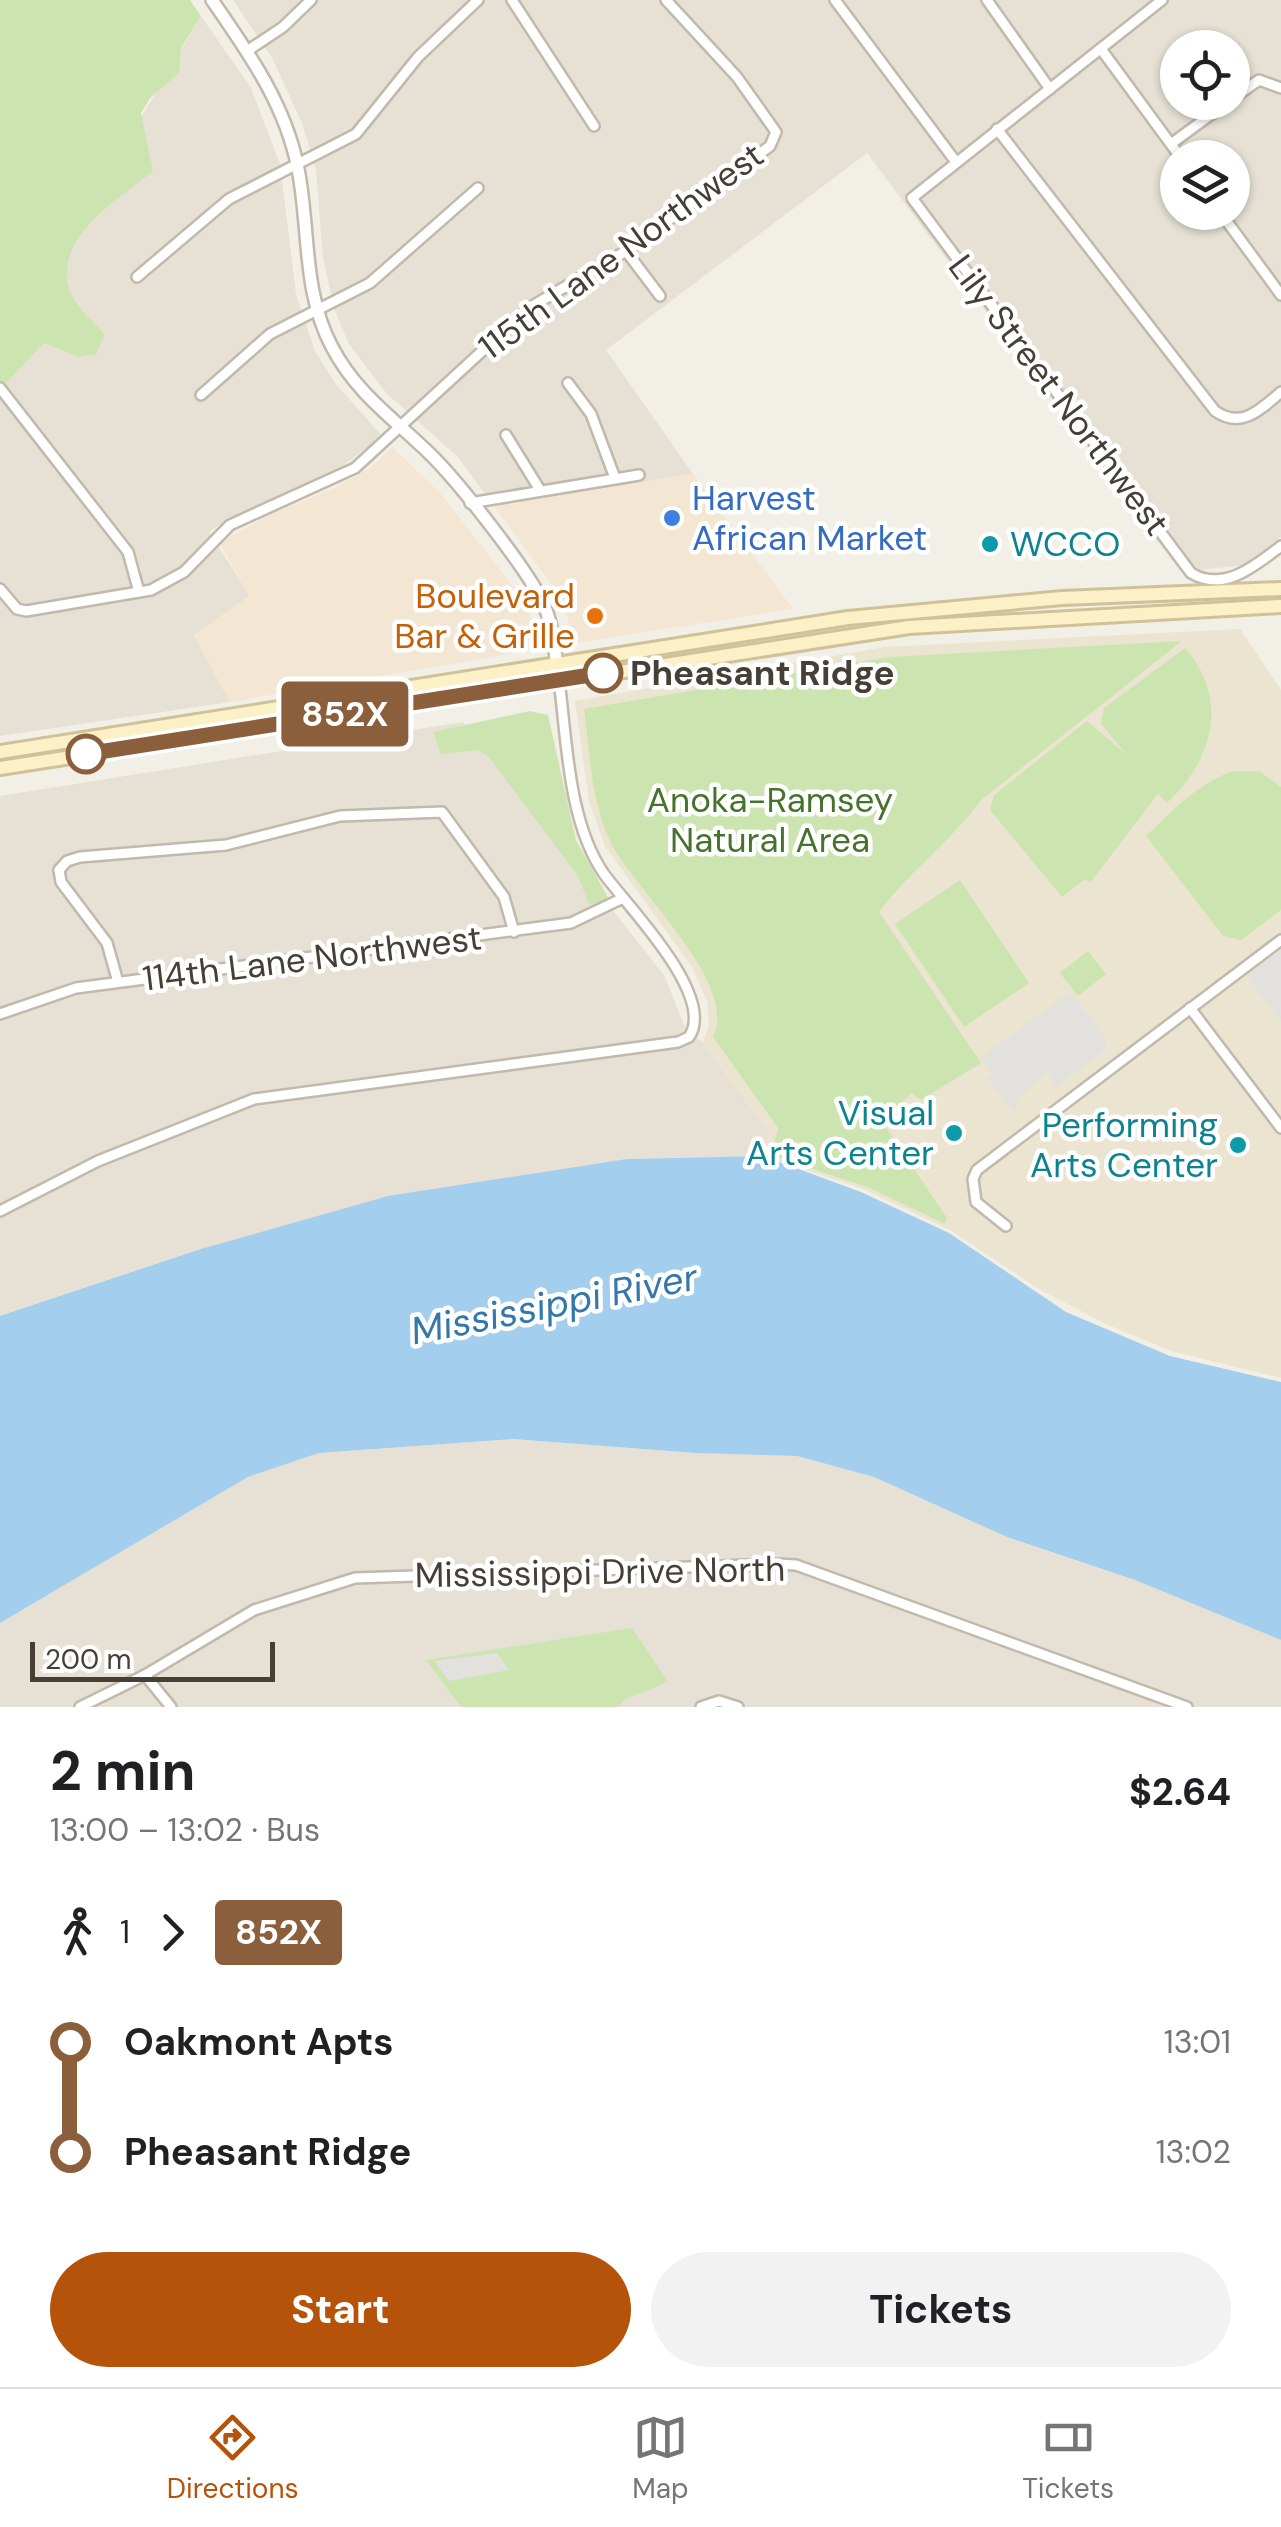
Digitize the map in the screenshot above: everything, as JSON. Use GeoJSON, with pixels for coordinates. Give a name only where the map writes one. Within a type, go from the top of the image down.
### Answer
{"type":"FeatureCollection","features":[{"type":"Feature","properties":{"kind":"main road"},"geometry":{"type":"LineString","coordinates":[[0,752],[556,663],[934,608],[1281,589]]}},
{"type":"Feature","properties":{"kind":"main road"},"geometry":{"type":"LineString","coordinates":[[0,768],[908,627],[1281,606]]}},
{"type":"Feature","properties":{"kind":"street"},"geometry":{"type":"LineString","coordinates":[[0,1211],[98,1162],[217,1111],[265,1096],[678,1042],[689,1036],[696,1024],[690,992],[600,868],[584,832],[543,602],[432,456],[398,428],[344,369],[317,311],[307,264],[297,164],[274,99],[212,0]]}},
{"type":"Feature","properties":{"kind":"street"},"geometry":{"type":"LineString","coordinates":[[247,51],[284,27],[311,0]]}},
{"type":"Feature","properties":{"kind":"street"},"geometry":{"type":"LineString","coordinates":[[137,277],[212,210],[356,134],[418,57],[478,0]]}},
{"type":"Feature","properties":{"kind":"street"},"geometry":{"type":"LineString","coordinates":[[512,0],[594,126]]}},
{"type":"Feature","properties":{"kind":"street","name":"115th Lane Northwest"},"geometry":{"type":"LineString","coordinates":[[0,589],[10,603],[26,611],[151,590],[184,572],[230,525],[336,480],[529,308],[626,250],[776,138],[776,132],[736,78],[666,0]]}},
{"type":"Feature","properties":{"kind":"street"},"geometry":{"type":"LineString","coordinates":[[835,0],[956,162],[1162,0]]}},
{"type":"Feature","properties":{"kind":"street"},"geometry":{"type":"LineString","coordinates":[[986,0],[1050,89]]}},
{"type":"Feature","properties":{"kind":"street"},"geometry":{"type":"LineString","coordinates":[[1101,49],[1168,140]]}},
{"type":"Feature","properties":{"kind":"street"},"geometry":{"type":"LineString","coordinates":[[1250,85],[1268,80],[1281,88]]}},
{"type":"Feature","properties":{"kind":"street"},"geometry":{"type":"LineString","coordinates":[[1176,140],[1204,120]]}},
{"type":"Feature","properties":{"kind":"street"},"geometry":{"type":"LineString","coordinates":[[997,129],[1215,411],[1230,421],[1239,420],[1281,392]]}},
{"type":"Feature","properties":{"kind":"street","name":"Lily Street Northwest"},"geometry":{"type":"LineString","coordinates":[[956,162],[912,198],[1191,573],[1214,578],[1242,574],[1281,546]]}},
{"type":"Feature","properties":{"kind":"street"},"geometry":{"type":"LineString","coordinates":[[201,395],[258,342],[370,283],[478,188]]}},
{"type":"Feature","properties":{"kind":"street"},"geometry":{"type":"LineString","coordinates":[[1233,230],[1281,295]]}},
{"type":"Feature","properties":{"kind":"street"},"geometry":{"type":"LineString","coordinates":[[626,250],[660,296]]}},
{"type":"Feature","properties":{"kind":"street"},"geometry":{"type":"LineString","coordinates":[[568,382],[592,414],[614,478]]}},
{"type":"Feature","properties":{"kind":"street"},"geometry":{"type":"LineString","coordinates":[[2,389],[128,552],[139,592]]}},
{"type":"Feature","properties":{"kind":"street"},"geometry":{"type":"LineString","coordinates":[[506,435],[540,490]]}},
{"type":"Feature","properties":{"kind":"street"},"geometry":{"type":"LineString","coordinates":[[470,503],[639,475]]}},
{"type":"Feature","properties":{"kind":"street"},"geometry":{"type":"LineString","coordinates":[[118,982],[107,943],[60,882],[59,870],[67,861],[226,845],[340,816],[442,812],[504,897],[514,932]]}},
{"type":"Feature","properties":{"kind":"street"},"geometry":{"type":"LineString","coordinates":[[46,865],[59,870]]}},
{"type":"Feature","properties":{"kind":"street","name":"114th Lane Northwest"},"geometry":{"type":"LineString","coordinates":[[0,1014],[51,994],[118,982],[514,932],[584,919],[623,898]]}},
{"type":"Feature","properties":{"kind":"street"},"geometry":{"type":"LineString","coordinates":[[1006,1226],[976,1202],[973,1179],[977,1170],[1281,940]]}},
{"type":"Feature","properties":{"kind":"street"},"geometry":{"type":"LineString","coordinates":[[1190,1008],[1281,1128]]}},
{"type":"Feature","properties":{"kind":"street","name":"Mississippi Drive North"},"geometry":{"type":"LineString","coordinates":[[80,1707],[145,1675],[254,1610],[355,1578],[776,1564],[796,1565],[1187,1707]]}},
{"type":"Feature","properties":{"kind":"street"},"geometry":{"type":"LineString","coordinates":[[145,1675],[171,1707]]}},
{"type":"Feature","properties":{"kind":"street"},"geometry":{"type":"LineString","coordinates":[[701,1707],[719,1701],[738,1707]]}},
{"type":"Feature","properties":{"kind":"shaded area"},"geometry":{"type":"Polygon","coordinates":[[[233,0],[1281,0],[1281,537],[1244,565],[1181,572],[867,153],[606,350],[693,474],[494,506],[457,456],[387,394],[349,344],[335,311],[323,258],[316,169],[302,123],[272,58],[233,0]]]}},
{"type":"Feature","properties":{"kind":"shaded area"},"geometry":{"type":"Polygon","coordinates":[[[201,16],[251,88],[280,164],[296,294],[315,351],[335,383],[382,436],[333,473],[226,520],[209,532],[250,596],[194,635],[230,702],[0,736],[0,384],[68,242],[201,16]]]}},
{"type":"Feature","properties":{"kind":"shaded area"},"geometry":{"type":"Polygon","coordinates":[[[392,447],[441,494],[525,602],[539,640],[536,649],[230,702],[194,635],[249,596],[220,543],[267,516],[335,488],[373,466],[392,447]]]}},
{"type":"Feature","properties":{"kind":"shaded area"},"geometry":{"type":"Polygon","coordinates":[[[693,474],[793,609],[575,643],[562,598],[494,506],[693,474]]]}},
{"type":"Feature","properties":{"kind":"shaded area"},"geometry":{"type":"Polygon","coordinates":[[[1240,629],[1281,690],[1281,1378],[1171,1351],[1106,1324],[1042,1291],[950,1230],[861,1188],[763,1156],[770,1133],[703,1043],[709,1024],[707,1001],[692,967],[605,846],[589,801],[575,701],[885,647],[1240,629]]]}},
{"type":"Feature","properties":{"kind":"shaded area"},"geometry":{"type":"Polygon","coordinates":[[[463,722],[664,975],[684,1025],[703,1043],[770,1133],[763,1156],[627,1159],[0,1316],[0,796],[463,722]]]}},
{"type":"Feature","properties":{"kind":"shaded area"},"geometry":{"type":"Polygon","coordinates":[[[1281,950],[1281,1022],[1246,976],[1281,950]]]}},
{"type":"Feature","properties":{"kind":"shaded area"},"geometry":{"type":"Polygon","coordinates":[[[1064,996],[1074,996],[1106,1040],[1105,1050],[1056,1087],[1048,1070],[1021,1096],[1014,1112],[987,1078],[992,1073],[981,1058],[1064,996]]]}},
{"type":"Feature","properties":{"kind":"shaded area"},"geometry":{"type":"Polygon","coordinates":[[[513,1439],[695,1453],[797,1456],[874,1477],[1007,1537],[1135,1580],[1281,1640],[1281,1707],[0,1707],[0,1623],[248,1477],[319,1453],[513,1439]]]}},
{"type":"Feature","properties":{"kind":"shaded area"},"geometry":{"type":"Polygon","coordinates":[[[497,1653],[509,1670],[449,1681],[434,1661],[497,1653]]]}},
{"type":"Feature","properties":{"kind":"green space"},"geometry":{"type":"Polygon","coordinates":[[[0,0],[190,0],[201,16],[181,48],[179,73],[150,98],[141,113],[153,171],[92,222],[70,254],[70,291],[105,335],[96,354],[79,357],[44,343],[4,385],[0,384],[0,0]]]}},
{"type":"Feature","properties":{"kind":"green space","name":"Anoka-Ramsey Natural Area"},"geometry":{"type":"Polygon","coordinates":[[[1182,641],[981,800],[879,912],[981,1063],[921,1100],[911,1093],[883,1123],[947,1218],[945,1224],[870,1188],[771,1155],[778,1128],[713,1037],[717,1016],[712,992],[699,966],[624,864],[605,829],[592,778],[584,709],[890,657],[1182,641]]]}},
{"type":"Feature","properties":{"kind":"green space"},"geometry":{"type":"Polygon","coordinates":[[[1185,648],[1208,688],[1211,708],[1205,749],[1196,768],[1167,803],[1158,794],[1090,883],[1085,879],[1062,897],[990,810],[994,795],[1087,721],[1126,754],[1101,724],[1104,708],[1185,648]]]}},
{"type":"Feature","properties":{"kind":"green space"},"geometry":{"type":"Polygon","coordinates":[[[530,711],[548,715],[576,840],[609,899],[589,905],[578,876],[489,757],[478,750],[441,754],[433,732],[530,711]]]}},
{"type":"Feature","properties":{"kind":"green space"},"geometry":{"type":"Polygon","coordinates":[[[1233,771],[1259,771],[1281,787],[1281,910],[1241,940],[1223,936],[1146,836],[1197,790],[1233,771]]]}},
{"type":"Feature","properties":{"kind":"green space"},"geometry":{"type":"Polygon","coordinates":[[[960,880],[1029,983],[964,1027],[895,924],[960,880]]]}},
{"type":"Feature","properties":{"kind":"green space"},"geometry":{"type":"Polygon","coordinates":[[[1088,951],[1106,974],[1078,996],[1060,973],[1088,951]]]}},
{"type":"Feature","properties":{"kind":"green space"},"geometry":{"type":"Polygon","coordinates":[[[632,1628],[668,1682],[625,1699],[618,1707],[461,1707],[426,1660],[632,1628]]]}},
{"type":"Feature","properties":{"kind":"water","name":"Mississippi River"},"geometry":{"type":"Polygon","coordinates":[[[763,1156],[861,1192],[949,1233],[1066,1312],[1170,1356],[1281,1382],[1281,1640],[1135,1580],[1007,1537],[874,1477],[797,1456],[695,1453],[513,1439],[319,1453],[248,1477],[0,1623],[0,1316],[201,1249],[388,1196],[627,1159],[763,1156]]]}},
{"type":"Feature","properties":{"kind":"bus line","name":"852X"},"geometry":{"type":"LineString","coordinates":[[86,754],[603,673]]}},
{"type":"Feature","properties":{"kind":"place","name":"Harvest African Market"},"geometry":{"type":"Point","coordinates":[672,518]}},
{"type":"Feature","properties":{"kind":"place","name":"WCCO"},"geometry":{"type":"Point","coordinates":[990,544]}},
{"type":"Feature","properties":{"kind":"place","name":"Boulevard Bar & Grille"},"geometry":{"type":"Point","coordinates":[595,616]}},
{"type":"Feature","properties":{"kind":"place","name":"Pheasant Ridge"},"geometry":{"type":"Point","coordinates":[603,673]}},
{"type":"Feature","properties":{"kind":"place","name":"Visual Arts Center"},"geometry":{"type":"Point","coordinates":[954,1133]}},
{"type":"Feature","properties":{"kind":"place","name":"Performing Arts Center"},"geometry":{"type":"Point","coordinates":[1238,1145]}}]}
